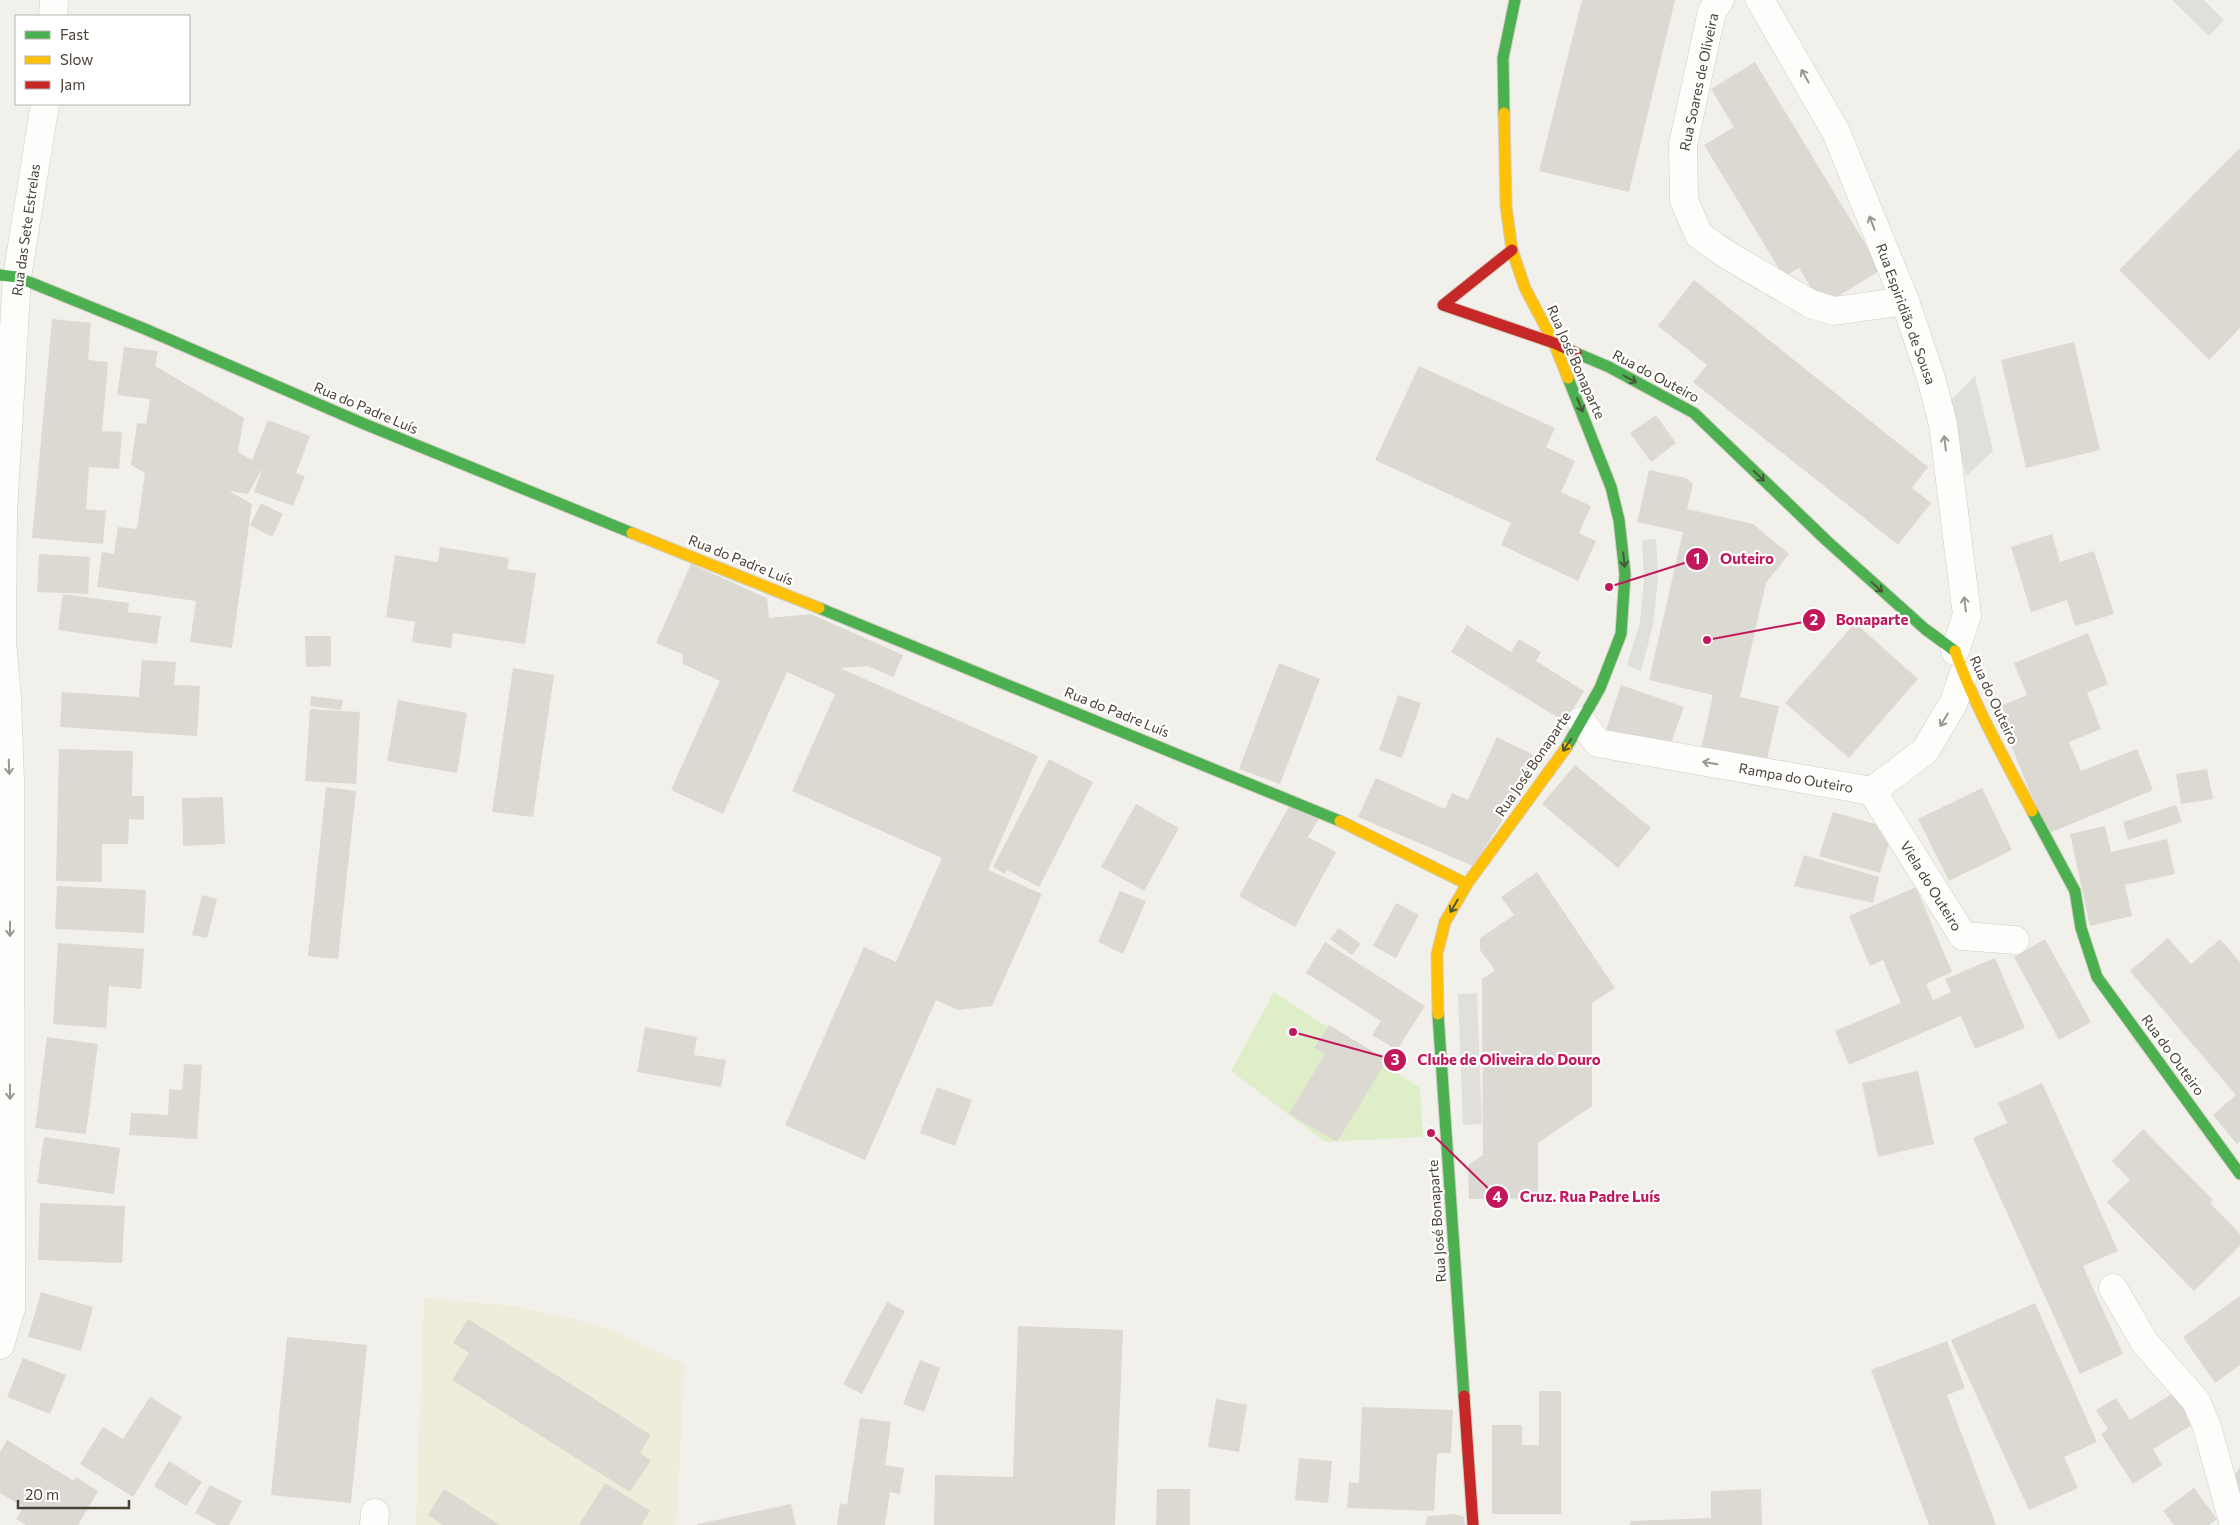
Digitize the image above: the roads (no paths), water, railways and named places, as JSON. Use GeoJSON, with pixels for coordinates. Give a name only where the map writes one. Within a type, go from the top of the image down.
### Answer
{"type":"FeatureCollection","features":[{"type":"Feature","properties":{"kind":"street"},"geometry":{"type":"LineString","coordinates":[[53,15],[54,0]]}},
{"type":"Feature","properties":{"kind":"street","name":"Rua José Bonaparte"},"geometry":{"type":"LineString","coordinates":[[1474,1525],[1436,991],[1437,954],[1445,922],[1467,884],[1570,742],[1600,688],[1621,634],[1625,574],[1619,520],[1611,486],[1554,344],[1525,288],[1512,250],[1506,206],[1503,58],[1515,0]]}},
{"type":"Feature","properties":{"kind":"street","name":"Rua Soares de Oliveira"},"geometry":{"type":"LineString","coordinates":[[1720,0],[1712,11],[1683,145],[1684,200],[1699,235],[1724,253],[1811,304],[1826,309],[1834,311],[1905,301]]}},
{"type":"Feature","properties":{"kind":"street","name":"Rua Espiridião de Sousa"},"geometry":{"type":"LineString","coordinates":[[1760,0],[1836,132],[1905,301],[1931,378],[1943,424],[1966,614],[1959,664]]}},
{"type":"Feature","properties":{"kind":"street","name":"Rua das Sete Estrelas"},"geometry":{"type":"LineString","coordinates":[[0,1346],[11,1308],[5,1278],[10,782],[2,642],[8,276],[45,105]]}},
{"type":"Feature","properties":{"kind":"street","name":"Rua do Outeiro"},"geometry":{"type":"LineString","coordinates":[[1512,250],[1443,305],[1554,344],[1609,367],[1694,413],[1827,541],[1925,629],[1959,664],[1980,712],[2075,891],[2081,928],[2097,977],[2240,1174]]}},
{"type":"Feature","properties":{"kind":"street","name":"Rua do Padre Luís"},"geometry":{"type":"LineString","coordinates":[[8,276],[145,329],[362,423],[1330,816],[1467,884]]}},
{"type":"Feature","properties":{"kind":"street","name":"Rampa do Outeiro"},"geometry":{"type":"LineString","coordinates":[[1581,721],[1598,743],[1872,791],[1925,751],[1953,704],[1959,664]]}},
{"type":"Feature","properties":{"kind":"street","name":"Viela do Outeiro"},"geometry":{"type":"LineString","coordinates":[[1872,791],[1963,936],[2015,940]]}},
{"type":"Feature","properties":{"kind":"street"},"geometry":{"type":"LineString","coordinates":[[2113,1288],[2146,1343],[2196,1401],[2207,1427],[2234,1525]]}},
{"type":"Feature","properties":{"kind":"place","name":"Outeiro"},"geometry":{"type":"Point","coordinates":[1609,587]}},
{"type":"Feature","properties":{"kind":"place","name":"Bonaparte"},"geometry":{"type":"Point","coordinates":[1707,640]}},
{"type":"Feature","properties":{"kind":"place","name":"Clube de Oliveira do Douro"},"geometry":{"type":"Point","coordinates":[1293,1032]}},
{"type":"Feature","properties":{"kind":"place","name":"Cruz. Rua Padre Luís"},"geometry":{"type":"Point","coordinates":[1431,1133]}}]}
